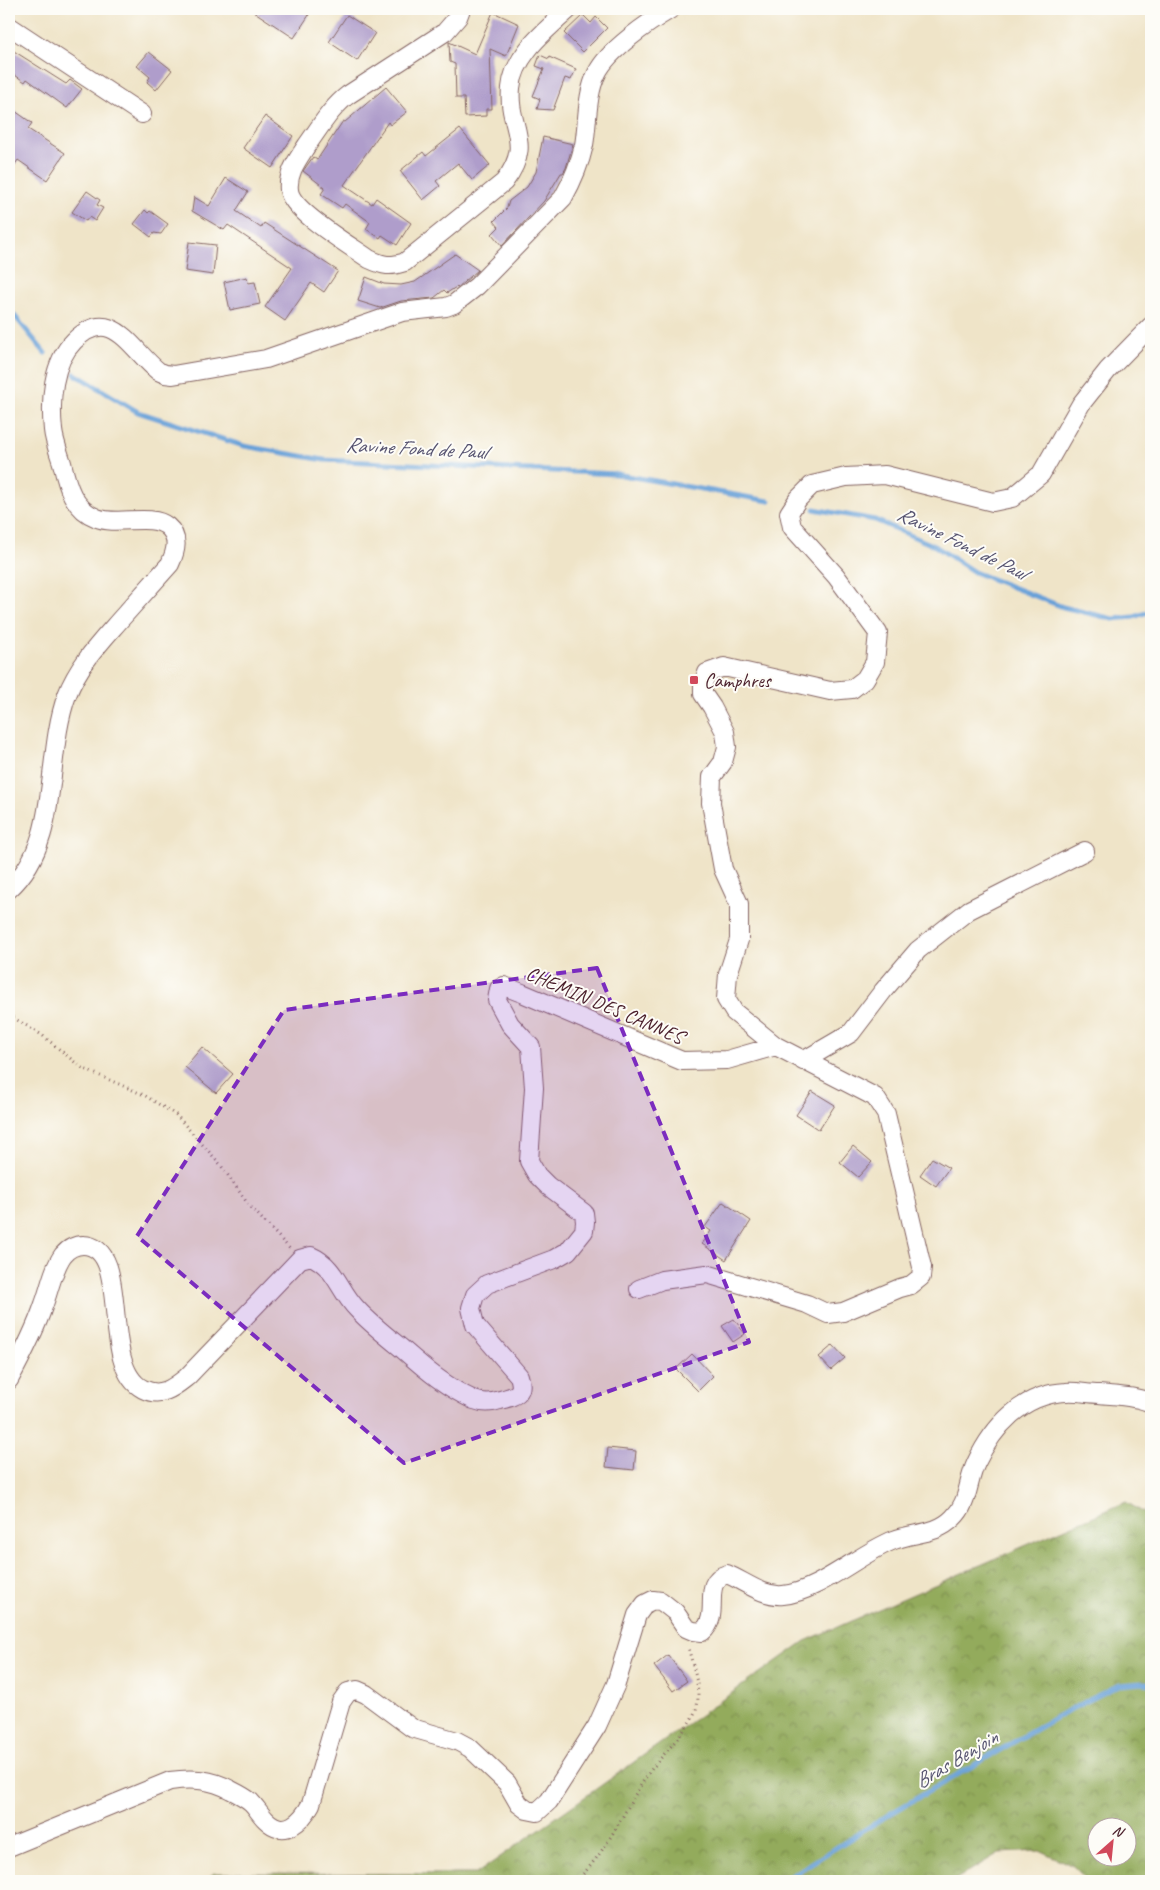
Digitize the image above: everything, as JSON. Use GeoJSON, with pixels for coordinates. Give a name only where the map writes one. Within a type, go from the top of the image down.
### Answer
{"type":"FeatureCollection","features":[{"type":"Feature","properties":{"kind":"street"},"geometry":{"type":"LineString","coordinates":[[461,9],[455,22],[445,32],[337,104],[298,159],[289,176],[289,192],[296,206],[309,217],[380,264],[392,266],[405,262],[504,182],[513,171],[519,157],[519,141],[511,86],[516,71],[524,55],[536,40],[569,9]]}},
{"type":"Feature","properties":{"kind":"street"},"geometry":{"type":"LineString","coordinates":[[9,889],[20,878],[33,858],[40,840],[45,820],[56,738],[66,696],[77,673],[91,652],[170,564],[176,550],[174,534],[161,523],[112,521],[96,518],[85,511],[69,491],[53,432],[52,396],[57,368],[67,347],[82,333],[92,327],[105,326],[117,332],[158,371],[173,375],[266,360],[402,312],[446,307],[454,304],[477,286],[563,198],[571,183],[584,146],[592,85],[596,74],[603,63],[621,46],[671,9]]}},
{"type":"Feature","properties":{"kind":"street"},"geometry":{"type":"LineString","coordinates":[[9,26],[142,114]]}},
{"type":"Feature","properties":{"kind":"street"},"geometry":{"type":"LineString","coordinates":[[639,1289],[662,1280],[707,1274],[807,1304],[828,1314],[843,1312],[911,1285],[921,1277],[922,1267],[886,1114],[875,1097],[776,1046],[734,1012],[726,999],[728,974],[739,940],[739,904],[723,869],[711,803],[712,778],[723,762],[727,747],[725,732],[703,694],[703,684],[707,674],[724,667],[830,691],[852,689],[864,679],[875,662],[878,633],[836,576],[792,527],[790,513],[798,499],[812,485],[846,477],[885,475],[993,502],[1012,498],[1041,474],[1081,404],[1108,370],[1151,326]]}},
{"type":"Feature","properties":{"kind":"street"},"geometry":{"type":"LineString","coordinates":[[803,1060],[851,1033],[883,990],[918,950],[969,910],[1085,851]]}},
{"type":"Feature","properties":{"kind":"street","name":"CHEMIN DES CANNES"},"geometry":{"type":"LineString","coordinates":[[300,1259],[311,1256],[323,1261],[356,1308],[439,1380],[475,1400],[496,1402],[513,1397],[519,1392],[522,1384],[519,1376],[475,1325],[471,1308],[475,1295],[488,1284],[554,1259],[568,1251],[584,1231],[585,1222],[584,1213],[548,1186],[537,1175],[529,1161],[534,1088],[531,1047],[510,1024],[497,1000],[499,989],[504,986],[522,993],[682,1062],[727,1060],[776,1046]]}},
{"type":"Feature","properties":{"kind":"street"},"geometry":{"type":"LineString","coordinates":[[9,1380],[23,1354],[44,1305],[55,1269],[64,1254],[73,1247],[90,1246],[102,1255],[107,1262],[111,1278],[121,1358],[128,1376],[137,1386],[148,1392],[159,1393],[170,1390],[187,1377],[300,1259]]}},
{"type":"Feature","properties":{"kind":"street"},"geometry":{"type":"LineString","coordinates":[[9,1847],[170,1780],[188,1778],[209,1781],[230,1789],[250,1802],[267,1822],[275,1826],[284,1828],[297,1824],[311,1804],[341,1702],[348,1692],[357,1690],[366,1694],[412,1728],[470,1748],[507,1783],[519,1804],[527,1810],[537,1812],[549,1801],[597,1726],[616,1684],[636,1615],[645,1604],[653,1600],[661,1600],[675,1612],[686,1628],[702,1632],[708,1627],[711,1620],[714,1583],[719,1577],[726,1574],[773,1595],[799,1592],[894,1540],[940,1529],[953,1519],[961,1509],[976,1464],[995,1431],[1027,1401],[1045,1395],[1066,1392],[1130,1397],[1151,1403]]}},
{"type":"Feature","properties":{"kind":"path"},"geometry":{"type":"LineString","coordinates":[[9,1015],[42,1035],[82,1068],[144,1095],[176,1115],[220,1164],[248,1204],[300,1259]]}},
{"type":"Feature","properties":{"kind":"path"},"geometry":{"type":"LineString","coordinates":[[576,1881],[613,1836],[648,1774],[683,1731],[697,1707],[694,1673],[688,1648],[686,1628]]}},
{"type":"Feature","properties":{"kind":"highlighted area"},"geometry":{"type":"Polygon","coordinates":[[[597,968],[749,1342],[404,1463],[137,1236],[284,1010],[597,968]]]}},
{"type":"Feature","properties":{"kind":"green space"},"geometry":{"type":"Polygon","coordinates":[[[1126,1502],[1151,1517],[1151,1881],[1088,1881],[1073,1866],[1041,1851],[999,1853],[953,1881],[204,1881],[214,1873],[476,1874],[805,1641],[1126,1502]]]}},
{"type":"Feature","properties":{"kind":"building"},"geometry":{"type":"Polygon","coordinates":[[[250,9],[300,9],[309,15],[294,38],[250,9]]]}},
{"type":"Feature","properties":{"kind":"building"},"geometry":{"type":"Polygon","coordinates":[[[493,12],[519,24],[506,56],[490,49],[492,109],[486,109],[486,116],[465,117],[464,98],[456,98],[455,64],[450,62],[449,42],[475,54],[493,12]]]}},
{"type":"Feature","properties":{"kind":"building"},"geometry":{"type":"Polygon","coordinates":[[[347,15],[375,33],[357,61],[329,42],[347,15]]]}},
{"type":"Feature","properties":{"kind":"building"},"geometry":{"type":"Polygon","coordinates":[[[583,15],[591,23],[596,17],[607,28],[583,52],[564,33],[583,15]]]}},
{"type":"Feature","properties":{"kind":"building"},"geometry":{"type":"Polygon","coordinates":[[[9,48],[66,84],[70,80],[82,89],[67,108],[27,79],[25,82],[9,71],[9,48]]]}},
{"type":"Feature","properties":{"kind":"building"},"geometry":{"type":"Polygon","coordinates":[[[149,52],[172,70],[156,90],[147,82],[150,77],[137,66],[149,52]]]}},
{"type":"Feature","properties":{"kind":"building"},"geometry":{"type":"Polygon","coordinates":[[[540,55],[576,69],[571,80],[565,78],[553,110],[537,109],[540,99],[533,96],[544,69],[536,66],[540,55]]]}},
{"type":"Feature","properties":{"kind":"building"},"geometry":{"type":"Polygon","coordinates":[[[386,87],[407,112],[390,125],[388,122],[344,185],[372,204],[376,198],[411,223],[397,245],[382,235],[380,238],[366,229],[370,222],[345,204],[342,208],[321,194],[325,188],[303,171],[313,157],[317,160],[343,121],[345,122],[386,87]]]}},
{"type":"Feature","properties":{"kind":"building"},"geometry":{"type":"Polygon","coordinates":[[[15,111],[32,123],[28,129],[65,153],[47,180],[18,160],[9,173],[9,121],[15,111]]]}},
{"type":"Feature","properties":{"kind":"building"},"geometry":{"type":"Polygon","coordinates":[[[265,116],[293,136],[272,168],[243,148],[265,116]]]}},
{"type":"Feature","properties":{"kind":"building"},"geometry":{"type":"Polygon","coordinates":[[[460,129],[490,165],[472,180],[458,163],[436,181],[440,186],[423,200],[400,171],[423,152],[426,156],[460,129]]]}},
{"type":"Feature","properties":{"kind":"building"},"geometry":{"type":"Polygon","coordinates":[[[543,137],[573,144],[566,168],[544,201],[502,246],[492,234],[499,227],[494,221],[507,208],[509,201],[527,187],[536,172],[543,137]]]}},
{"type":"Feature","properties":{"kind":"building"},"geometry":{"type":"Polygon","coordinates":[[[226,178],[248,192],[236,211],[261,228],[264,223],[338,271],[324,292],[311,283],[285,321],[265,307],[292,268],[228,225],[224,230],[192,211],[194,197],[209,206],[226,178]]]}},
{"type":"Feature","properties":{"kind":"building"},"geometry":{"type":"Polygon","coordinates":[[[87,191],[100,200],[97,205],[103,208],[95,221],[89,217],[86,221],[72,212],[87,191]]]}},
{"type":"Feature","properties":{"kind":"building"},"geometry":{"type":"Polygon","coordinates":[[[145,210],[148,213],[150,211],[168,224],[161,234],[154,233],[151,237],[134,224],[145,210]]]}},
{"type":"Feature","properties":{"kind":"building"},"geometry":{"type":"Polygon","coordinates":[[[189,242],[216,245],[213,275],[185,271],[189,242]]]}},
{"type":"Feature","properties":{"kind":"building"},"geometry":{"type":"Polygon","coordinates":[[[455,254],[478,270],[457,288],[447,293],[444,290],[434,298],[401,301],[380,308],[358,301],[366,277],[384,284],[401,285],[415,282],[455,254]]]}},
{"type":"Feature","properties":{"kind":"building"},"geometry":{"type":"Polygon","coordinates":[[[247,277],[248,283],[255,282],[260,304],[230,310],[224,282],[247,277]]]}},
{"type":"Feature","properties":{"kind":"building"},"geometry":{"type":"Polygon","coordinates":[[[202,1047],[233,1074],[216,1093],[185,1067],[202,1047]]]}},
{"type":"Feature","properties":{"kind":"building"},"geometry":{"type":"Polygon","coordinates":[[[812,1091],[835,1105],[819,1130],[796,1115],[812,1091]]]}},
{"type":"Feature","properties":{"kind":"building"},"geometry":{"type":"Polygon","coordinates":[[[853,1146],[872,1162],[858,1177],[840,1162],[853,1146]]]}},
{"type":"Feature","properties":{"kind":"building"},"geometry":{"type":"Polygon","coordinates":[[[932,1158],[949,1168],[936,1186],[920,1175],[932,1158]]]}},
{"type":"Feature","properties":{"kind":"building"},"geometry":{"type":"Polygon","coordinates":[[[723,1202],[751,1221],[726,1260],[702,1244],[711,1231],[705,1227],[723,1202]]]}},
{"type":"Feature","properties":{"kind":"building"},"geometry":{"type":"Polygon","coordinates":[[[734,1319],[745,1334],[733,1342],[722,1326],[734,1319]]]}},
{"type":"Feature","properties":{"kind":"building"},"geometry":{"type":"Polygon","coordinates":[[[833,1345],[845,1358],[831,1370],[819,1357],[833,1345]]]}},
{"type":"Feature","properties":{"kind":"building"},"geometry":{"type":"Polygon","coordinates":[[[692,1354],[713,1376],[698,1391],[676,1369],[692,1354]]]}},
{"type":"Feature","properties":{"kind":"building"},"geometry":{"type":"Polygon","coordinates":[[[608,1448],[636,1451],[634,1470],[606,1467],[608,1448]]]}},
{"type":"Feature","properties":{"kind":"building"},"geometry":{"type":"Polygon","coordinates":[[[668,1655],[687,1681],[673,1691],[654,1666],[668,1655]]]}},
{"type":"Feature","properties":{"kind":"waterway","name":"Ravine Fond de Paul"},"geometry":{"type":"LineString","coordinates":[[9,309],[45,353]]}},
{"type":"Feature","properties":{"kind":"waterway","name":"Ravine Fond de Paul"},"geometry":{"type":"LineString","coordinates":[[75,374],[138,412],[244,446],[324,460],[616,474],[769,501]]}},
{"type":"Feature","properties":{"kind":"waterway","name":"Ravine Fond de Paul"},"geometry":{"type":"LineString","coordinates":[[814,509],[875,520],[935,546],[974,572],[1063,607],[1113,619],[1134,617],[1151,611]]}},
{"type":"Feature","properties":{"kind":"waterway","name":"Bras Benjoin"},"geometry":{"type":"LineString","coordinates":[[783,1881],[888,1815],[1067,1711],[1119,1685],[1151,1684]]}},
{"type":"Feature","properties":{"kind":"place","name":"Camphres"},"geometry":{"type":"Point","coordinates":[694,680]}}]}
